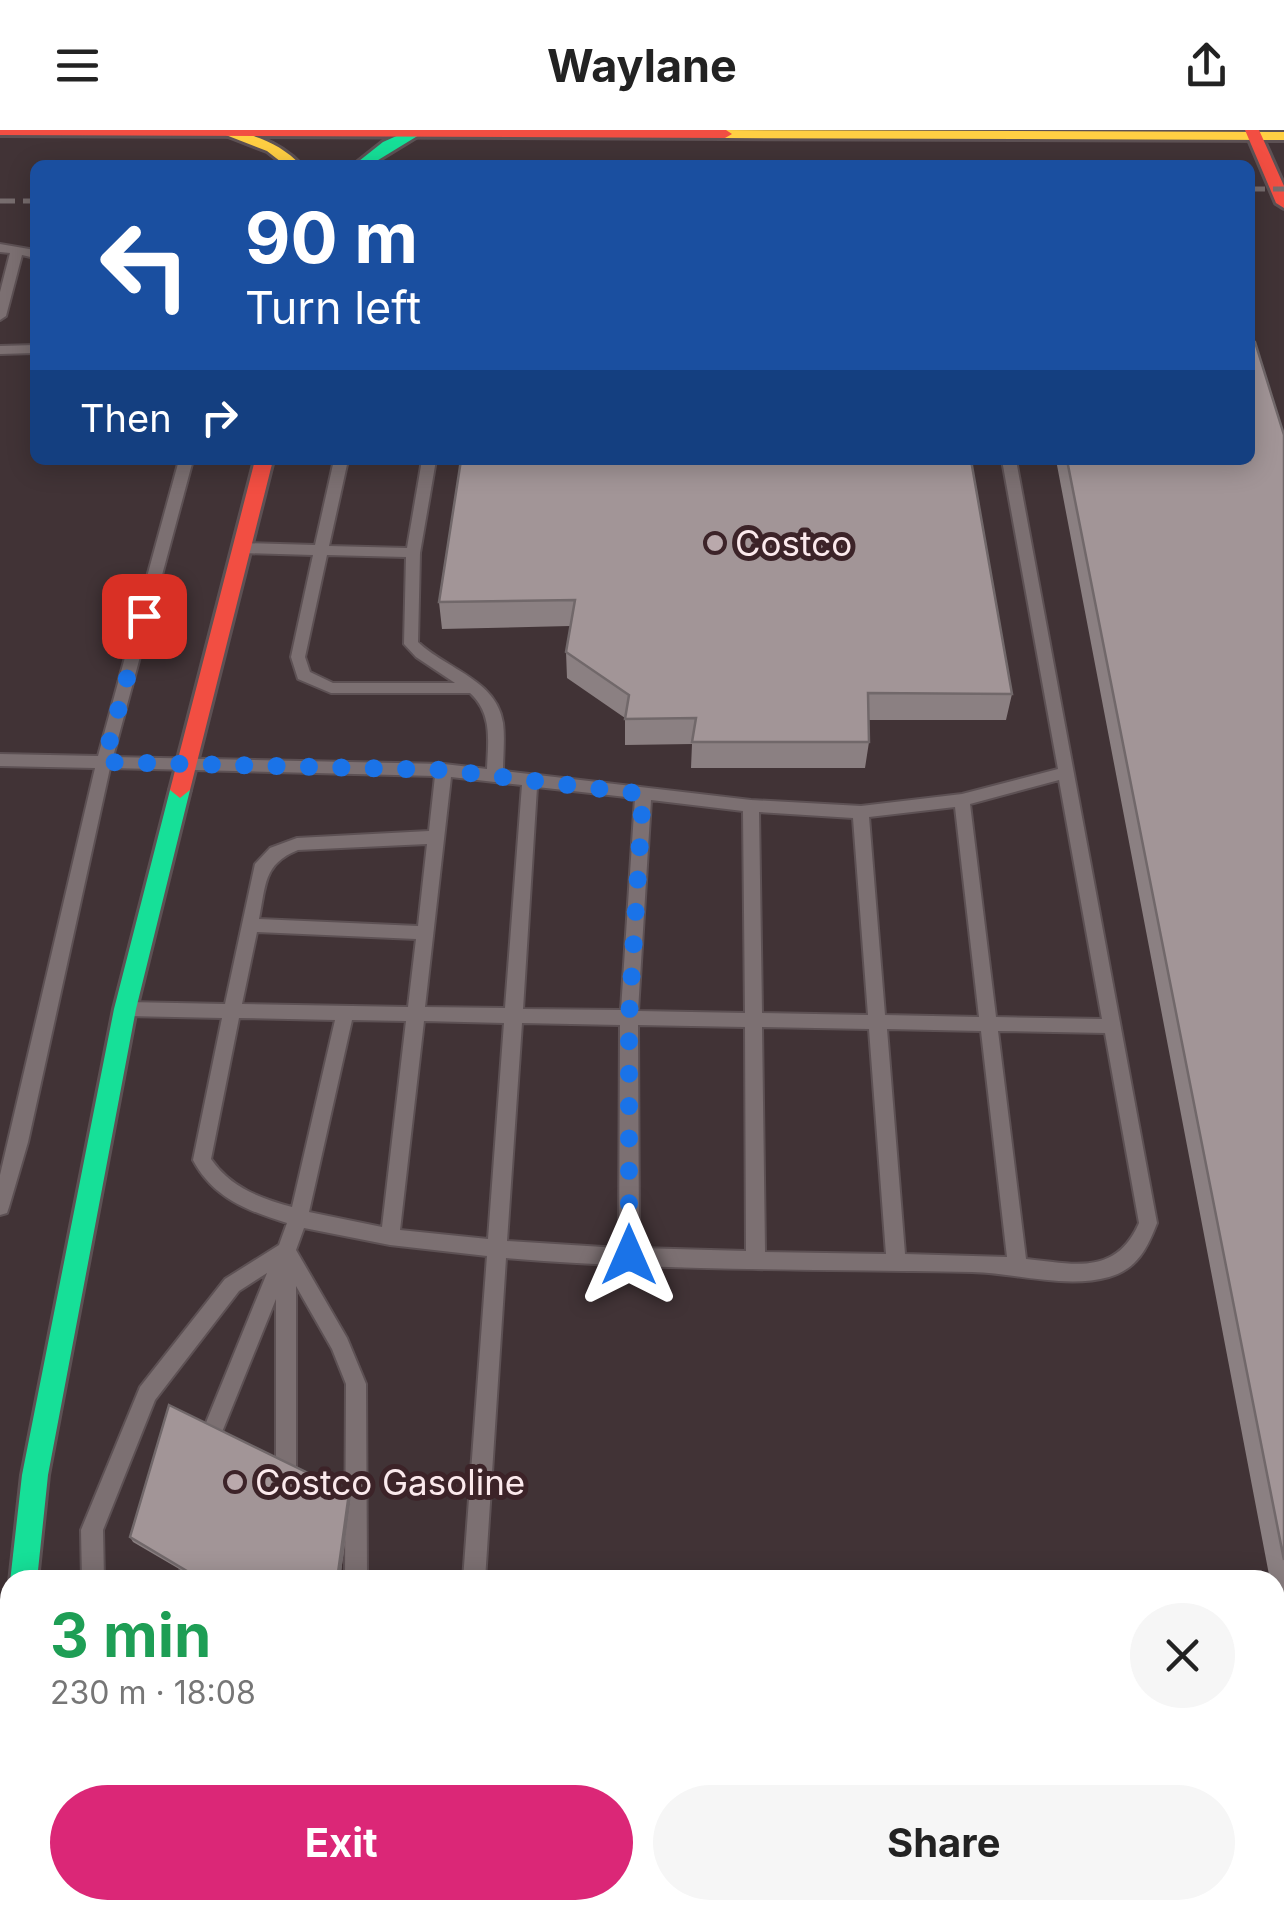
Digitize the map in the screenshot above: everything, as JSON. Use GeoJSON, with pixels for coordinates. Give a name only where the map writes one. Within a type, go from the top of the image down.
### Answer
{"type":"FeatureCollection","features":[{"type":"Feature","properties":{"kind":"main road"},"geometry":{"type":"LineString","coordinates":[[220,130],[272,148],[288,160]]}},
{"type":"Feature","properties":{"kind":"main road"},"geometry":{"type":"LineString","coordinates":[[0,131],[1284,136]]}},
{"type":"Feature","properties":{"kind":"main road"},"geometry":{"type":"LineString","coordinates":[[368,160],[388,145],[418,132]]}},
{"type":"Feature","properties":{"kind":"main road"},"geometry":{"type":"LineString","coordinates":[[1253,133],[1284,203]]}},
{"type":"Feature","properties":{"kind":"main road"},"geometry":{"type":"LineString","coordinates":[[24,1570],[35,1474],[125,1010],[263,465]]}},
{"type":"Feature","properties":{"kind":"main road"},"geometry":{"type":"LineString","coordinates":[[12,1506],[35,1474]]}},
{"type":"Feature","properties":{"kind":"lane"},"geometry":{"type":"LineString","coordinates":[[0,248],[30,253]]}},
{"type":"Feature","properties":{"kind":"lane"},"geometry":{"type":"LineString","coordinates":[[0,316],[17,251]]}},
{"type":"Feature","properties":{"kind":"lane"},"geometry":{"type":"LineString","coordinates":[[0,350],[30,349]]}},
{"type":"Feature","properties":{"kind":"lane"},"geometry":{"type":"LineString","coordinates":[[0,1207],[20,1142],[104,762],[185,465]]}},
{"type":"Feature","properties":{"kind":"lane"},"geometry":{"type":"LineString","coordinates":[[340,465],[298,658],[303,675],[331,688],[474,688]]}},
{"type":"Feature","properties":{"kind":"lane"},"geometry":{"type":"LineString","coordinates":[[428,465],[413,553],[411,644],[424,659],[488,700],[495,717],[495,775]]}},
{"type":"Feature","properties":{"kind":"lane"},"geometry":{"type":"LineString","coordinates":[[437,837],[297,844],[276,852],[262,868],[202,1160],[219,1184],[299,1216],[390,1237],[497,1247],[1094,1271],[1117,1266],[1136,1250],[1148,1223],[1010,465]]}},
{"type":"Feature","properties":{"kind":"lane"},"geometry":{"type":"LineString","coordinates":[[242,548],[413,553]]}},
{"type":"Feature","properties":{"kind":"lane"},"geometry":{"type":"LineString","coordinates":[[0,760],[444,770],[751,806],[861,812],[962,800],[1066,773]]}},
{"type":"Feature","properties":{"kind":"lane"},"geometry":{"type":"LineString","coordinates":[[390,1237],[444,770]]}},
{"type":"Feature","properties":{"kind":"lane"},"geometry":{"type":"LineString","coordinates":[[475,1570],[530,778]]}},
{"type":"Feature","properties":{"kind":"lane"},"geometry":{"type":"LineString","coordinates":[[629,1255],[629,1018],[643,794]]}},
{"type":"Feature","properties":{"kind":"lane"},"geometry":{"type":"LineString","coordinates":[[962,800],[1017,1265]]}},
{"type":"Feature","properties":{"kind":"lane"},"geometry":{"type":"LineString","coordinates":[[751,806],[756,1258]]}},
{"type":"Feature","properties":{"kind":"lane"},"geometry":{"type":"LineString","coordinates":[[861,812],[896,1262]]}},
{"type":"Feature","properties":{"kind":"lane"},"geometry":{"type":"LineString","coordinates":[[251,924],[426,933]]}},
{"type":"Feature","properties":{"kind":"lane"},"geometry":{"type":"LineString","coordinates":[[125,1010],[1111,1026]]}},
{"type":"Feature","properties":{"kind":"lane"},"geometry":{"type":"LineString","coordinates":[[213,1430],[299,1216],[345,1013]]}},
{"type":"Feature","properties":{"kind":"lane"},"geometry":{"type":"LineString","coordinates":[[286,1251],[286,1466]]}},
{"type":"Feature","properties":{"kind":"lane"},"geometry":{"type":"LineString","coordinates":[[93,1570],[92,1530],[147,1394],[232,1285],[286,1251]]}},
{"type":"Feature","properties":{"kind":"lane"},"geometry":{"type":"LineString","coordinates":[[286,1251],[340,1344],[356,1384],[356,1570]]}},
{"type":"Feature","properties":{"kind":"building"},"geometry":{"type":"Polygon","coordinates":[[[1255,342],[1284,435],[1284,1560],[1068,465],[1255,465],[1255,342]]]}},
{"type":"Feature","properties":{"kind":"building","name":"Costco"},"geometry":{"type":"Polygon","coordinates":[[[460,465],[972,465],[1012,694],[868,693],[869,742],[692,742],[696,718],[625,719],[629,695],[566,652],[575,600],[439,602],[460,465]]]}},
{"type":"Feature","properties":{"kind":"building","name":"Costco Gasoline"},"geometry":{"type":"Polygon","coordinates":[[[169,1405],[349,1493],[338,1570],[185,1570],[130,1537],[169,1405]]]}},
{"type":"Feature","properties":{"kind":"railway"},"geometry":{"type":"LineString","coordinates":[[1255,189],[1284,189]]}},
{"type":"Feature","properties":{"kind":"railway"},"geometry":{"type":"LineString","coordinates":[[0,201],[30,201]]}},
{"type":"Feature","properties":{"kind":"traffic: fast"},"geometry":{"type":"LineString","coordinates":[[368,160],[388,145],[417,132]]}},
{"type":"Feature","properties":{"kind":"traffic: fast"},"geometry":{"type":"LineString","coordinates":[[24,1570],[35,1475],[125,1009],[180,790]]}},
{"type":"Feature","properties":{"kind":"traffic: slow"},"geometry":{"type":"LineString","coordinates":[[220,130],[272,148],[288,160]]}},
{"type":"Feature","properties":{"kind":"traffic: slow"},"geometry":{"type":"LineString","coordinates":[[725,134],[1284,136]]}},
{"type":"Feature","properties":{"kind":"traffic: jam"},"geometry":{"type":"LineString","coordinates":[[1252,130],[1284,203]]}},
{"type":"Feature","properties":{"kind":"traffic: jam"},"geometry":{"type":"LineString","coordinates":[[0,131],[725,134]]}},
{"type":"Feature","properties":{"kind":"traffic: jam"},"geometry":{"type":"LineString","coordinates":[[180,790],[263,465]]}},
{"type":"Feature","properties":{"kind":"place","name":"Costco"},"geometry":{"type":"Point","coordinates":[715,543]}},
{"type":"Feature","properties":{"kind":"place","name":"Costco Gasoline"},"geometry":{"type":"Point","coordinates":[235,1482]}},
{"type":"Feature","properties":{"kind":"route"},"geometry":{"type":"LineString","coordinates":[[144,616],[104,762],[444,770],[643,794],[629,1018],[629,1255]]}}]}
